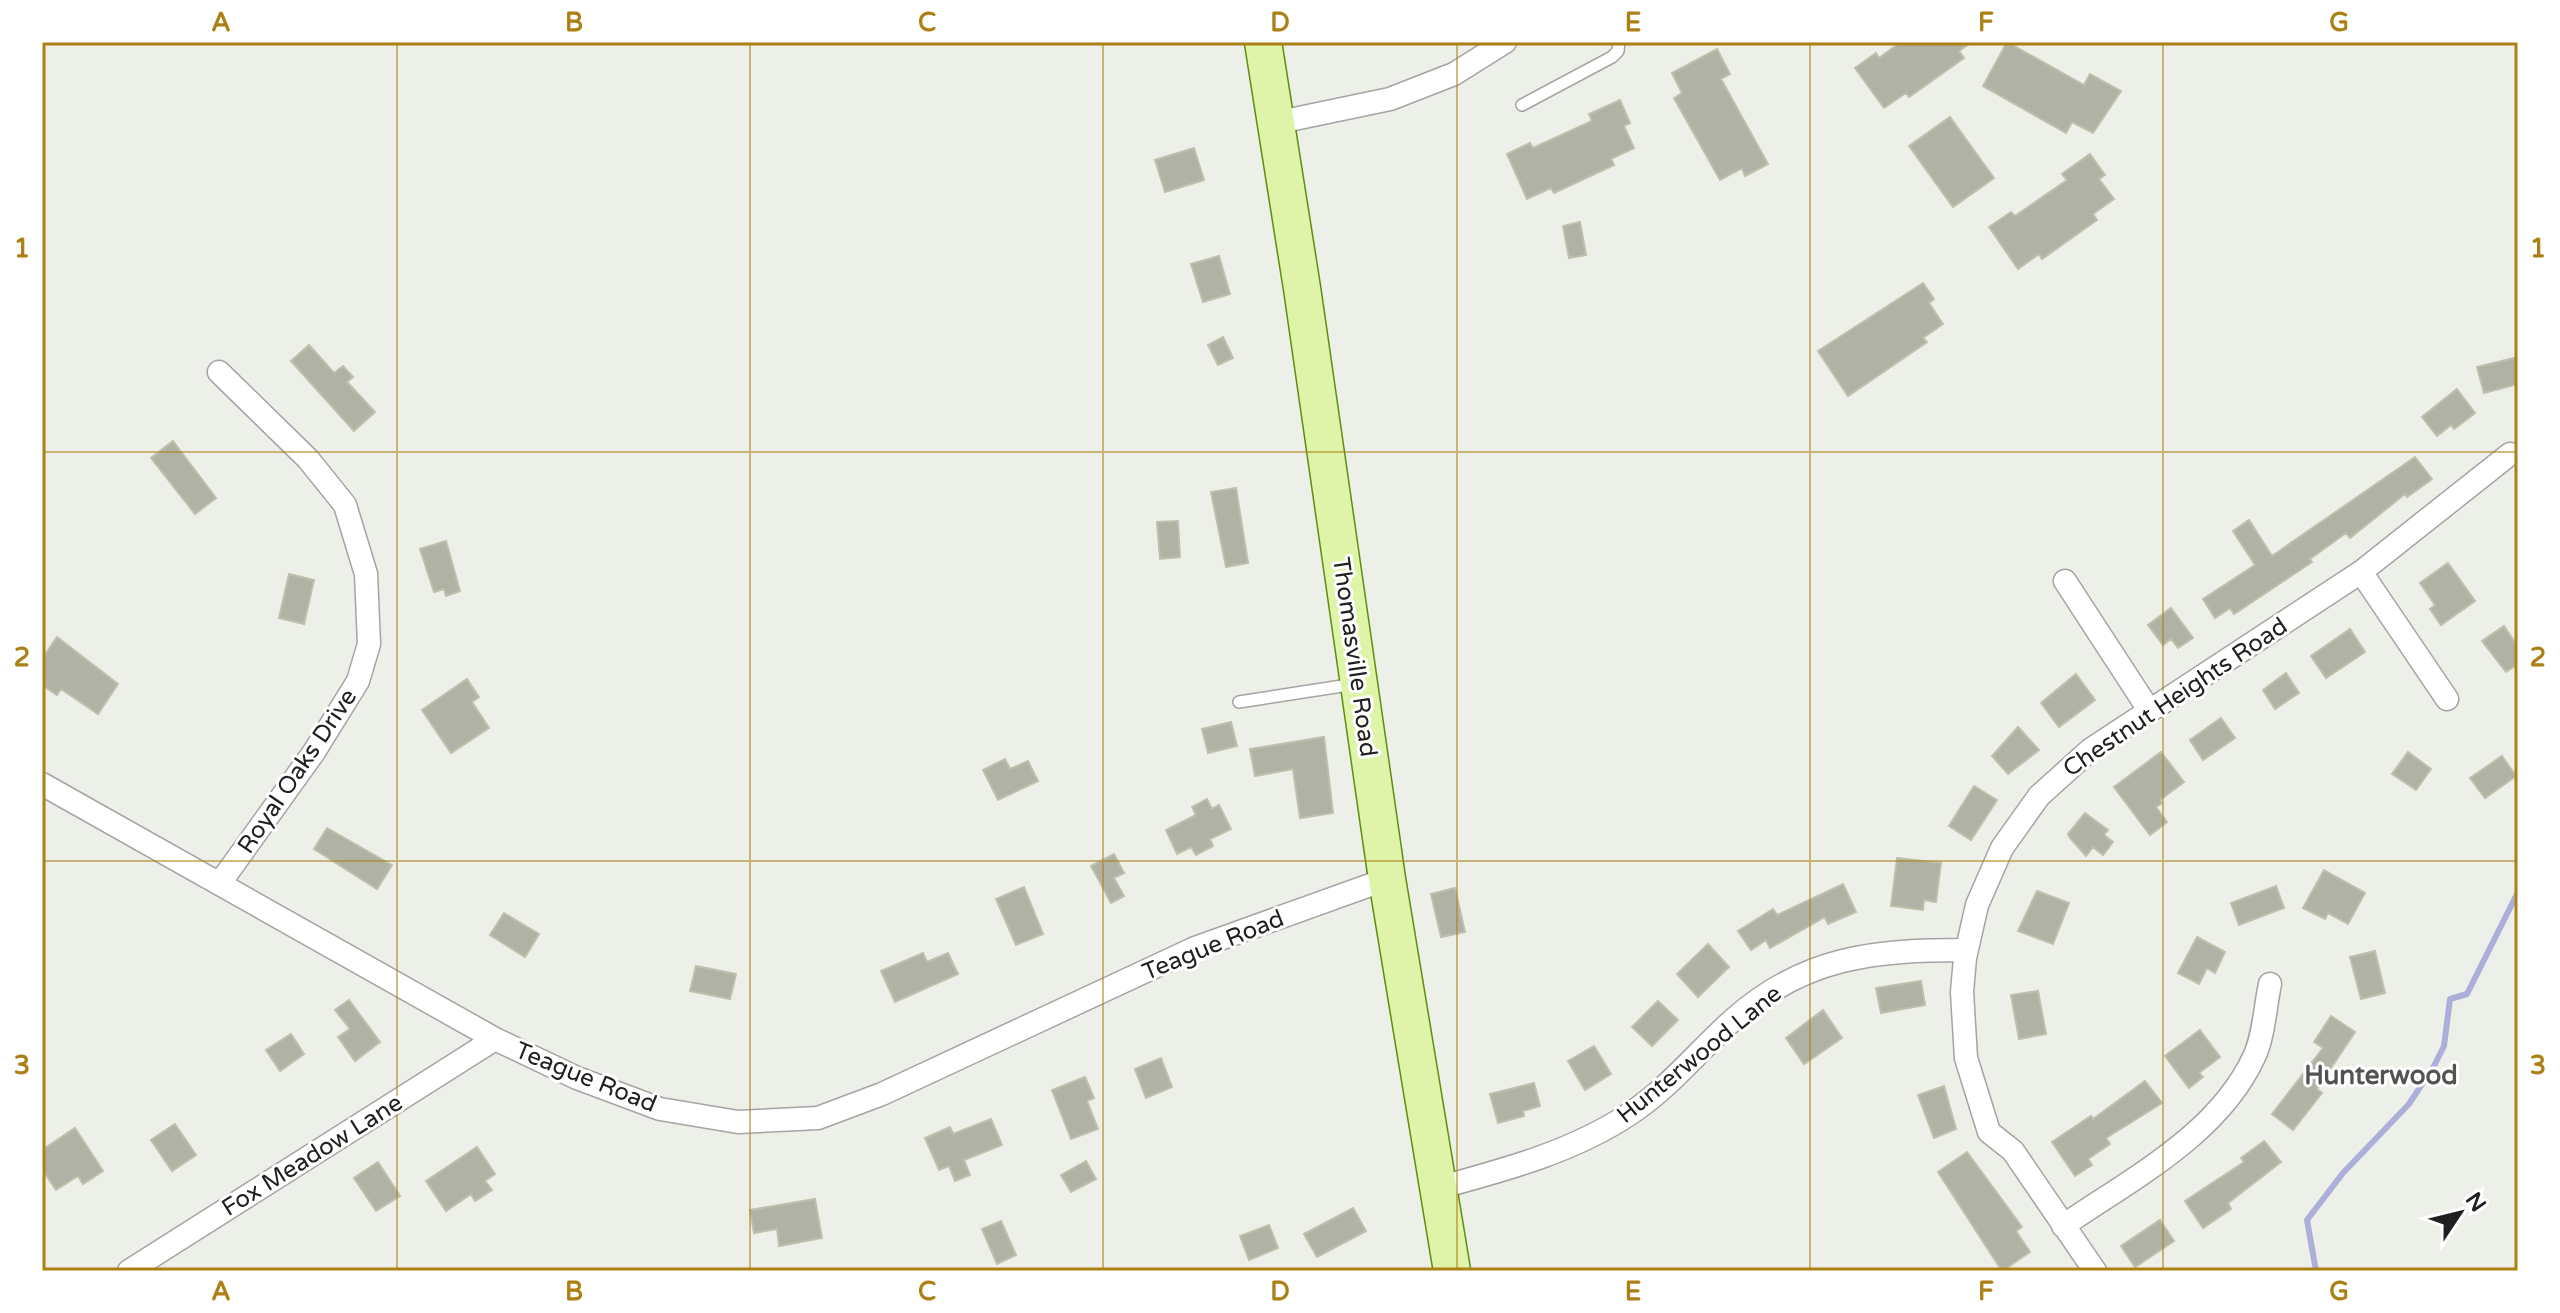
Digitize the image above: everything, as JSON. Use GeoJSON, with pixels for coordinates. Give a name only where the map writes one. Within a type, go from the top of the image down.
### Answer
{"type":"FeatureCollection","features":[{"type":"Feature","properties":{"kind":"main road","name":"Thomasville Road"},"geometry":{"type":"LineString","coordinates":[[1263,42],[1387,879],[1452,1271]]}},
{"type":"Feature","properties":{"kind":"street"},"geometry":{"type":"LineString","coordinates":[[1275,123],[1390,99],[1454,74],[1505,42]]}},
{"type":"Feature","properties":{"kind":"street","name":"Royal Oaks Drive"},"geometry":{"type":"LineString","coordinates":[[219,372],[308,459],[345,505],[366,574],[369,644],[358,681],[220,883]]}},
{"type":"Feature","properties":{"kind":"street","name":"Chestnut Heights Road"},"geometry":{"type":"LineString","coordinates":[[2095,1271],[2013,1151],[1989,1132],[1978,1104],[1963,1025],[1966,950],[1983,889],[2021,820],[2063,772],[2149,710],[2361,572],[2510,454]]}},
{"type":"Feature","properties":{"kind":"street"},"geometry":{"type":"LineString","coordinates":[[2361,572],[2447,699]]}},
{"type":"Feature","properties":{"kind":"street"},"geometry":{"type":"LineString","coordinates":[[2065,581],[2149,710]]}},
{"type":"Feature","properties":{"kind":"street","name":"Teague Road"},"geometry":{"type":"LineString","coordinates":[[42,784],[495,1039],[577,1078],[660,1109],[738,1122],[818,1118],[882,1094],[1195,948],[1387,879]]}},
{"type":"Feature","properties":{"kind":"street","name":"Hunterwood Lane"},"geometry":{"type":"LineString","coordinates":[[1438,1188],[1516,1166],[1610,1126],[1650,1099],[1752,1004],[1803,974],[1871,953],[1966,950]]}},
{"type":"Feature","properties":{"kind":"street"},"geometry":{"type":"LineString","coordinates":[[2063,1226],[2182,1145],[2224,1103],[2255,1054],[2270,984]]}},
{"type":"Feature","properties":{"kind":"street","name":"Fox Meadow Lane"},"geometry":{"type":"LineString","coordinates":[[129,1271],[495,1039]]}},
{"type":"Feature","properties":{"kind":"lane"},"geometry":{"type":"LineString","coordinates":[[1522,105],[1612,57],[1618,51],[1619,42]]}},
{"type":"Feature","properties":{"kind":"lane"},"geometry":{"type":"LineString","coordinates":[[1239,702],[1359,683]]}},
{"type":"Feature","properties":{"kind":"building"},"geometry":{"type":"Polygon","coordinates":[[[1901,42],[1972,42],[1959,51],[1964,58],[1909,97],[1906,93],[1884,108],[1855,68],[1876,53],[1879,58],[1901,42]]]}},
{"type":"Feature","properties":{"kind":"building"},"geometry":{"type":"Polygon","coordinates":[[[2007,42],[2084,85],[2090,74],[2121,91],[2093,133],[2072,122],[2066,133],[1983,86],[2007,42]]]}},
{"type":"Feature","properties":{"kind":"building"},"geometry":{"type":"Polygon","coordinates":[[[1717,49],[1730,74],[1721,79],[1768,164],[1745,176],[1742,168],[1720,180],[1674,98],[1682,93],[1672,73],[1717,49]]]}},
{"type":"Feature","properties":{"kind":"building"},"geometry":{"type":"Polygon","coordinates":[[[1620,100],[1630,123],[1624,126],[1634,148],[1611,159],[1614,165],[1554,193],[1551,188],[1527,199],[1507,154],[1530,143],[1533,148],[1592,121],[1589,114],[1620,100]]]}},
{"type":"Feature","properties":{"kind":"building"},"geometry":{"type":"Polygon","coordinates":[[[1950,117],[1994,178],[1953,207],[1909,146],[1950,117]]]}},
{"type":"Feature","properties":{"kind":"building"},"geometry":{"type":"Polygon","coordinates":[[[1194,148],[1204,180],[1165,192],[1155,160],[1194,148]]]}},
{"type":"Feature","properties":{"kind":"building"},"geometry":{"type":"Polygon","coordinates":[[[2090,154],[2105,175],[2099,179],[2114,199],[2093,214],[2097,220],[2042,259],[2039,254],[2018,269],[1989,227],[2011,212],[2015,216],[2067,180],[2062,174],[2090,154]]]}},
{"type":"Feature","properties":{"kind":"building"},"geometry":{"type":"Polygon","coordinates":[[[1580,222],[1586,255],[1569,258],[1563,226],[1580,222]]]}},
{"type":"Feature","properties":{"kind":"building"},"geometry":{"type":"Polygon","coordinates":[[[1219,256],[1230,294],[1203,302],[1191,264],[1219,256]]]}},
{"type":"Feature","properties":{"kind":"building"},"geometry":{"type":"Polygon","coordinates":[[[1923,283],[1934,299],[1929,303],[1943,324],[1923,338],[1927,342],[1848,396],[1818,351],[1923,283]]]}},
{"type":"Feature","properties":{"kind":"building"},"geometry":{"type":"Polygon","coordinates":[[[1223,337],[1233,358],[1218,365],[1208,345],[1223,337]]]}},
{"type":"Feature","properties":{"kind":"building"},"geometry":{"type":"Polygon","coordinates":[[[309,345],[334,373],[343,366],[353,377],[347,382],[375,412],[354,431],[291,361],[309,345]]]}},
{"type":"Feature","properties":{"kind":"building"},"geometry":{"type":"Polygon","coordinates":[[[2518,357],[2518,384],[2484,393],[2477,367],[2518,357]]]}},
{"type":"Feature","properties":{"kind":"building"},"geometry":{"type":"Polygon","coordinates":[[[2457,389],[2475,413],[2454,429],[2451,425],[2437,436],[2422,417],[2457,389]]]}},
{"type":"Feature","properties":{"kind":"building"},"geometry":{"type":"Polygon","coordinates":[[[173,441],[216,498],[195,514],[151,458],[173,441]]]}},
{"type":"Feature","properties":{"kind":"building"},"geometry":{"type":"Polygon","coordinates":[[[2415,457],[2432,479],[2407,497],[2405,494],[2350,538],[2346,533],[2310,559],[2312,562],[2234,614],[2230,608],[2215,618],[2203,599],[2255,565],[2233,531],[2249,520],[2272,556],[2415,457]]]}},
{"type":"Feature","properties":{"kind":"building"},"geometry":{"type":"Polygon","coordinates":[[[1236,488],[1248,563],[1226,567],[1211,492],[1236,488]]]}},
{"type":"Feature","properties":{"kind":"building"},"geometry":{"type":"Polygon","coordinates":[[[1178,521],[1180,557],[1160,559],[1157,522],[1178,521]]]}},
{"type":"Feature","properties":{"kind":"building"},"geometry":{"type":"Polygon","coordinates":[[[446,541],[460,591],[446,596],[444,589],[434,592],[420,549],[446,541]]]}},
{"type":"Feature","properties":{"kind":"building"},"geometry":{"type":"Polygon","coordinates":[[[2448,563],[2475,601],[2441,625],[2430,609],[2435,605],[2420,583],[2448,563]]]}},
{"type":"Feature","properties":{"kind":"building"},"geometry":{"type":"Polygon","coordinates":[[[289,574],[314,580],[304,624],[279,618],[289,574]]]}},
{"type":"Feature","properties":{"kind":"building"},"geometry":{"type":"Polygon","coordinates":[[[2171,608],[2193,638],[2178,648],[2171,639],[2163,645],[2148,625],[2171,608]]]}},
{"type":"Feature","properties":{"kind":"building"},"geometry":{"type":"Polygon","coordinates":[[[2504,626],[2518,647],[2518,664],[2506,672],[2482,641],[2504,626]]]}},
{"type":"Feature","properties":{"kind":"building"},"geometry":{"type":"Polygon","coordinates":[[[2350,629],[2365,652],[2326,678],[2311,656],[2350,629]]]}},
{"type":"Feature","properties":{"kind":"building"},"geometry":{"type":"Polygon","coordinates":[[[57,637],[118,684],[98,714],[61,689],[57,695],[42,685],[42,659],[57,637]]]}},
{"type":"Feature","properties":{"kind":"building"},"geometry":{"type":"Polygon","coordinates":[[[2286,673],[2299,693],[2275,709],[2263,690],[2286,673]]]}},
{"type":"Feature","properties":{"kind":"building"},"geometry":{"type":"Polygon","coordinates":[[[2076,674],[2095,700],[2059,727],[2041,703],[2076,674]]]}},
{"type":"Feature","properties":{"kind":"building"},"geometry":{"type":"Polygon","coordinates":[[[467,679],[479,697],[472,702],[489,728],[451,753],[422,710],[467,679]]]}},
{"type":"Feature","properties":{"kind":"building"},"geometry":{"type":"Polygon","coordinates":[[[2221,718],[2235,738],[2203,760],[2190,740],[2221,718]]]}},
{"type":"Feature","properties":{"kind":"building"},"geometry":{"type":"Polygon","coordinates":[[[1231,722],[1237,746],[1208,753],[1202,729],[1231,722]]]}},
{"type":"Feature","properties":{"kind":"building"},"geometry":{"type":"Polygon","coordinates":[[[2018,727],[2039,750],[2008,774],[1992,756],[2018,727]]]}},
{"type":"Feature","properties":{"kind":"building"},"geometry":{"type":"Polygon","coordinates":[[[1324,737],[1333,813],[1300,818],[1293,769],[1255,776],[1250,749],[1324,737]]]}},
{"type":"Feature","properties":{"kind":"building"},"geometry":{"type":"Polygon","coordinates":[[[2161,752],[2184,782],[2160,800],[2162,803],[2156,807],[2167,822],[2150,835],[2114,787],[2161,752]]]}},
{"type":"Feature","properties":{"kind":"building"},"geometry":{"type":"Polygon","coordinates":[[[2408,752],[2431,769],[2416,790],[2392,774],[2408,752]]]}},
{"type":"Feature","properties":{"kind":"building"},"geometry":{"type":"Polygon","coordinates":[[[2502,756],[2516,776],[2485,798],[2470,778],[2502,756]]]}},
{"type":"Feature","properties":{"kind":"building"},"geometry":{"type":"Polygon","coordinates":[[[1005,759],[1010,769],[1028,761],[1038,781],[998,800],[983,770],[1005,759]]]}},
{"type":"Feature","properties":{"kind":"building"},"geometry":{"type":"Polygon","coordinates":[[[1974,786],[1997,800],[1971,840],[1949,826],[1974,786]]]}},
{"type":"Feature","properties":{"kind":"building"},"geometry":{"type":"Polygon","coordinates":[[[1207,799],[1212,809],[1219,805],[1231,829],[1210,839],[1213,846],[1196,855],[1191,847],[1177,854],[1166,830],[1196,815],[1192,807],[1207,799]]]}},
{"type":"Feature","properties":{"kind":"building"},"geometry":{"type":"Polygon","coordinates":[[[2085,813],[2108,830],[2104,835],[2113,842],[2103,855],[2093,847],[2086,856],[2068,834],[2085,813]]]}},
{"type":"Feature","properties":{"kind":"building"},"geometry":{"type":"Polygon","coordinates":[[[327,828],[392,865],[377,889],[314,849],[327,828]]]}},
{"type":"Feature","properties":{"kind":"building"},"geometry":{"type":"Polygon","coordinates":[[[1114,854],[1124,873],[1114,878],[1124,896],[1111,903],[1091,866],[1114,854]]]}},
{"type":"Feature","properties":{"kind":"building"},"geometry":{"type":"Polygon","coordinates":[[[1897,858],[1941,863],[1936,902],[1924,900],[1923,910],[1891,906],[1897,858]]]}},
{"type":"Feature","properties":{"kind":"building"},"geometry":{"type":"Polygon","coordinates":[[[2324,870],[2365,893],[2348,924],[2328,913],[2325,919],[2303,908],[2324,870]]]}},
{"type":"Feature","properties":{"kind":"building"},"geometry":{"type":"Polygon","coordinates":[[[1843,884],[1856,912],[1828,924],[1825,917],[1770,948],[1766,940],[1751,950],[1738,931],[1773,909],[1777,915],[1843,884]]]}},
{"type":"Feature","properties":{"kind":"building"},"geometry":{"type":"Polygon","coordinates":[[[2276,886],[2284,908],[2239,925],[2231,903],[2276,886]]]}},
{"type":"Feature","properties":{"kind":"building"},"geometry":{"type":"Polygon","coordinates":[[[1024,887],[1043,934],[1016,945],[996,899],[1024,887]]]}},
{"type":"Feature","properties":{"kind":"building"},"geometry":{"type":"Polygon","coordinates":[[[1455,888],[1465,932],[1441,937],[1431,894],[1455,888]]]}},
{"type":"Feature","properties":{"kind":"building"},"geometry":{"type":"Polygon","coordinates":[[[2037,891],[2069,903],[2053,944],[2018,931],[2037,891]]]}},
{"type":"Feature","properties":{"kind":"building"},"geometry":{"type":"Polygon","coordinates":[[[504,913],[539,934],[525,957],[490,935],[504,913]]]}},
{"type":"Feature","properties":{"kind":"building"},"geometry":{"type":"Polygon","coordinates":[[[2197,937],[2225,952],[2215,973],[2207,968],[2199,984],[2178,973],[2197,937]]]}},
{"type":"Feature","properties":{"kind":"building"},"geometry":{"type":"Polygon","coordinates":[[[1708,944],[1729,967],[1698,997],[1677,974],[1708,944]]]}},
{"type":"Feature","properties":{"kind":"building"},"geometry":{"type":"Polygon","coordinates":[[[2375,951],[2385,993],[2361,999],[2350,957],[2375,951]]]}},
{"type":"Feature","properties":{"kind":"building"},"geometry":{"type":"Polygon","coordinates":[[[923,953],[927,962],[948,953],[958,974],[895,1002],[881,971],[923,953]]]}},
{"type":"Feature","properties":{"kind":"building"},"geometry":{"type":"Polygon","coordinates":[[[696,966],[736,974],[730,999],[690,991],[696,966]]]}},
{"type":"Feature","properties":{"kind":"building"},"geometry":{"type":"Polygon","coordinates":[[[1921,981],[1925,1005],[1881,1013],[1876,988],[1921,981]]]}},
{"type":"Feature","properties":{"kind":"building"},"geometry":{"type":"Polygon","coordinates":[[[2038,991],[2046,1034],[2019,1039],[2011,995],[2038,991]]]}},
{"type":"Feature","properties":{"kind":"building"},"geometry":{"type":"Polygon","coordinates":[[[349,1000],[380,1042],[355,1061],[338,1037],[350,1029],[335,1010],[349,1000]]]}},
{"type":"Feature","properties":{"kind":"building"},"geometry":{"type":"Polygon","coordinates":[[[1658,1001],[1678,1020],[1652,1046],[1632,1027],[1658,1001]]]}},
{"type":"Feature","properties":{"kind":"building"},"geometry":{"type":"Polygon","coordinates":[[[1823,1010],[1842,1038],[1804,1064],[1786,1038],[1823,1010]]]}},
{"type":"Feature","properties":{"kind":"building"},"geometry":{"type":"Polygon","coordinates":[[[2331,1016],[2355,1032],[2317,1089],[2322,1093],[2293,1130],[2272,1114],[2323,1048],[2314,1042],[2331,1016]]]}},
{"type":"Feature","properties":{"kind":"building"},"geometry":{"type":"Polygon","coordinates":[[[2200,1030],[2220,1057],[2199,1073],[2203,1077],[2189,1088],[2165,1056],[2200,1030]]]}},
{"type":"Feature","properties":{"kind":"building"},"geometry":{"type":"Polygon","coordinates":[[[291,1034],[304,1054],[280,1071],[266,1050],[291,1034]]]}},
{"type":"Feature","properties":{"kind":"building"},"geometry":{"type":"Polygon","coordinates":[[[1594,1046],[1611,1074],[1585,1090],[1568,1061],[1594,1046]]]}},
{"type":"Feature","properties":{"kind":"building"},"geometry":{"type":"Polygon","coordinates":[[[1161,1058],[1172,1087],[1146,1098],[1135,1069],[1161,1058]]]}},
{"type":"Feature","properties":{"kind":"building"},"geometry":{"type":"Polygon","coordinates":[[[1085,1077],[1094,1098],[1087,1101],[1098,1129],[1071,1139],[1052,1090],[1085,1077]]]}},
{"type":"Feature","properties":{"kind":"building"},"geometry":{"type":"Polygon","coordinates":[[[2145,1081],[2162,1103],[2106,1138],[2110,1144],[2088,1159],[2092,1165],[2075,1176],[2052,1142],[2091,1116],[2093,1119],[2145,1081]]]}},
{"type":"Feature","properties":{"kind":"building"},"geometry":{"type":"Polygon","coordinates":[[[1534,1083],[1540,1106],[1523,1111],[1524,1116],[1498,1123],[1490,1094],[1534,1083]]]}},
{"type":"Feature","properties":{"kind":"building"},"geometry":{"type":"Polygon","coordinates":[[[1944,1086],[1956,1129],[1934,1138],[1918,1095],[1944,1086]]]}},
{"type":"Feature","properties":{"kind":"building"},"geometry":{"type":"Polygon","coordinates":[[[991,1119],[1002,1145],[964,1160],[970,1175],[955,1181],[949,1166],[939,1170],[925,1138],[950,1127],[953,1134],[991,1119]]]}},
{"type":"Feature","properties":{"kind":"building"},"geometry":{"type":"Polygon","coordinates":[[[175,1124],[196,1155],[172,1171],[151,1140],[175,1124]]]}},
{"type":"Feature","properties":{"kind":"building"},"geometry":{"type":"Polygon","coordinates":[[[75,1128],[103,1171],[83,1184],[78,1176],[56,1190],[42,1169],[42,1150],[75,1128]]]}},
{"type":"Feature","properties":{"kind":"building"},"geometry":{"type":"Polygon","coordinates":[[[2264,1141],[2281,1162],[2228,1203],[2231,1209],[2203,1228],[2185,1201],[2244,1162],[2241,1158],[2264,1141]]]}},
{"type":"Feature","properties":{"kind":"building"},"geometry":{"type":"Polygon","coordinates":[[[477,1147],[495,1174],[485,1181],[492,1190],[475,1201],[471,1194],[446,1211],[426,1181],[477,1147]]]}},
{"type":"Feature","properties":{"kind":"building"},"geometry":{"type":"Polygon","coordinates":[[[1967,1152],[2022,1227],[2016,1231],[2030,1252],[2002,1271],[1938,1172],[1967,1152]]]}},
{"type":"Feature","properties":{"kind":"building"},"geometry":{"type":"Polygon","coordinates":[[[1086,1161],[1096,1179],[1071,1192],[1061,1175],[1086,1161]]]}},
{"type":"Feature","properties":{"kind":"building"},"geometry":{"type":"Polygon","coordinates":[[[378,1162],[400,1196],[376,1211],[354,1178],[378,1162]]]}},
{"type":"Feature","properties":{"kind":"building"},"geometry":{"type":"Polygon","coordinates":[[[815,1199],[822,1238],[779,1246],[777,1229],[754,1233],[750,1210],[815,1199]]]}},
{"type":"Feature","properties":{"kind":"building"},"geometry":{"type":"Polygon","coordinates":[[[1353,1208],[1366,1231],[1317,1257],[1304,1234],[1353,1208]]]}},
{"type":"Feature","properties":{"kind":"building"},"geometry":{"type":"Polygon","coordinates":[[[2160,1220],[2174,1241],[2135,1267],[2121,1246],[2160,1220]]]}},
{"type":"Feature","properties":{"kind":"building"},"geometry":{"type":"Polygon","coordinates":[[[1001,1221],[1016,1255],[997,1264],[982,1229],[1001,1221]]]}},
{"type":"Feature","properties":{"kind":"building"},"geometry":{"type":"Polygon","coordinates":[[[1269,1225],[1278,1248],[1249,1260],[1240,1236],[1269,1225]]]}},
{"type":"Feature","properties":{"kind":"waterway"},"geometry":{"type":"LineString","coordinates":[[2316,1271],[2307,1220],[2343,1173],[2409,1104],[2434,1066],[2444,1046],[2450,999],[2467,994],[2518,892]]}},
{"type":"Feature","properties":{"kind":"district","name":"Hunterwood"},"geometry":{"type":"Point","coordinates":[2381,1075]}}]}
